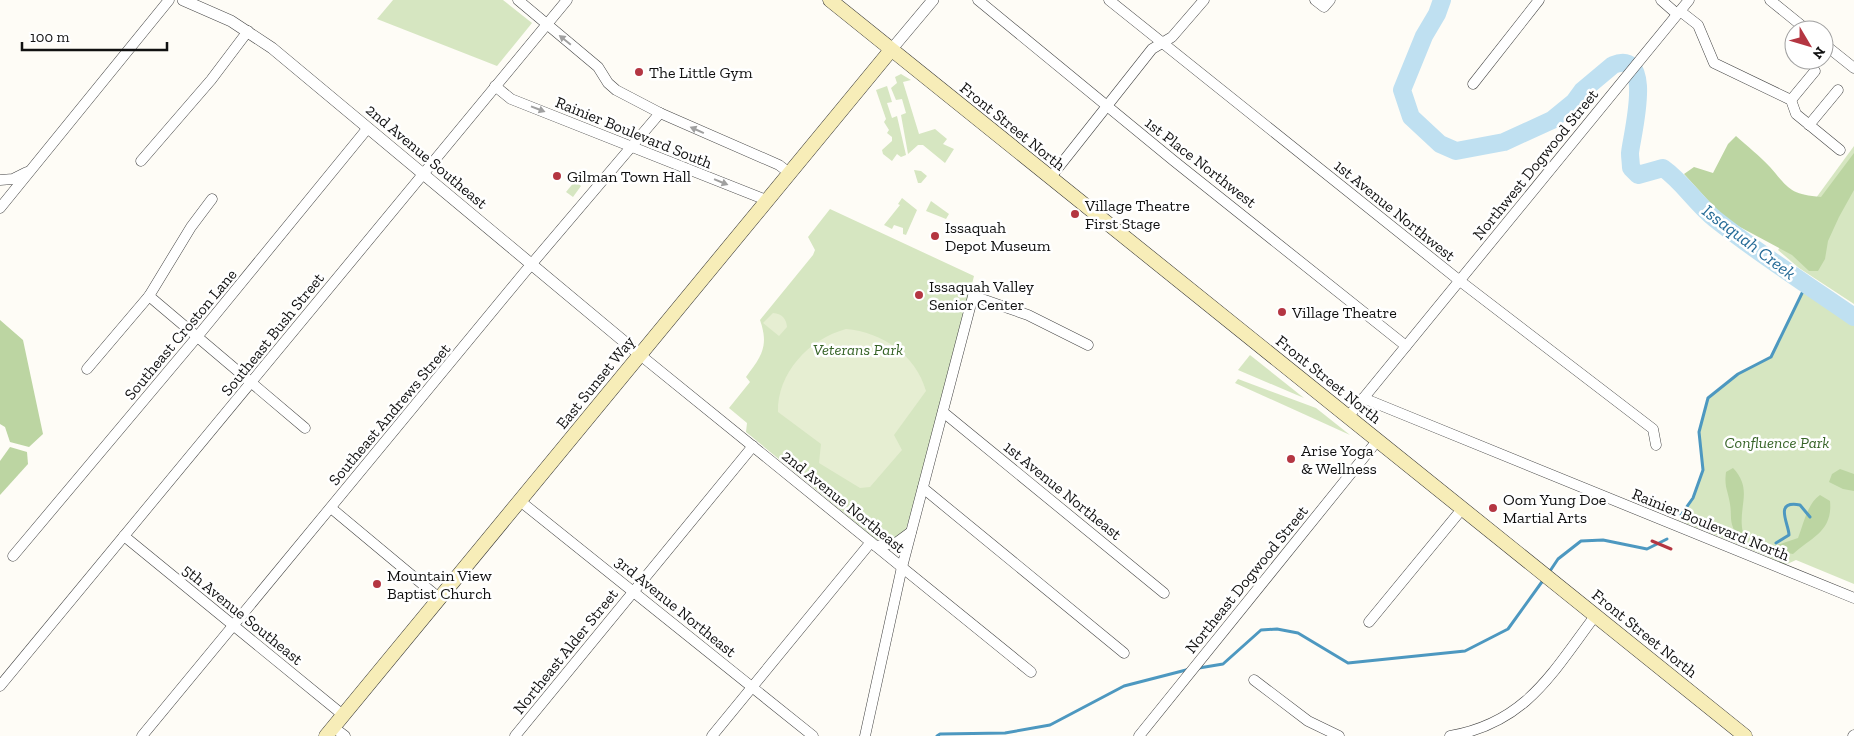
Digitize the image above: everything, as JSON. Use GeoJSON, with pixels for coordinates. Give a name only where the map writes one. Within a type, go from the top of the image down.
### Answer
{"type":"FeatureCollection","features":[{"type":"Feature","properties":{"kind":"main road","name":"Front Street North"},"geometry":{"type":"LineString","coordinates":[[830,0],[1745,736]]}},
{"type":"Feature","properties":{"kind":"main road","name":"East Sunset Way"},"geometry":{"type":"LineString","coordinates":[[330,731],[788,172],[891,50]]}},
{"type":"Feature","properties":{"kind":"street"},"geometry":{"type":"LineString","coordinates":[[0,208],[169,0]]}},
{"type":"Feature","properties":{"kind":"street","name":"2nd Avenue Southeast"},"geometry":{"type":"LineString","coordinates":[[183,0],[248,31],[279,54],[639,354]]}},
{"type":"Feature","properties":{"kind":"street"},"geometry":{"type":"LineString","coordinates":[[518,0],[598,67],[608,83],[616,90],[660,113],[779,165],[788,172]]}},
{"type":"Feature","properties":{"kind":"street","name":"Southeast Bush Street"},"geometry":{"type":"LineString","coordinates":[[0,686],[567,0]]}},
{"type":"Feature","properties":{"kind":"street"},"geometry":{"type":"LineString","coordinates":[[891,50],[933,0]]}},
{"type":"Feature","properties":{"kind":"street","name":"1st Place Northwest"},"geometry":{"type":"LineString","coordinates":[[978,0],[1106,106],[1406,346]]}},
{"type":"Feature","properties":{"kind":"street","name":"1st Avenue Northwest"},"geometry":{"type":"LineString","coordinates":[[1109,0],[1460,280],[1653,429],[1656,445]]}},
{"type":"Feature","properties":{"kind":"street"},"geometry":{"type":"LineString","coordinates":[[1050,178],[1152,49],[1172,37],[1204,0]]}},
{"type":"Feature","properties":{"kind":"street"},"geometry":{"type":"LineString","coordinates":[[1315,0],[1327,4]]}},
{"type":"Feature","properties":{"kind":"street"},"geometry":{"type":"LineString","coordinates":[[1472,84],[1539,0]]}},
{"type":"Feature","properties":{"kind":"street"},"geometry":{"type":"LineString","coordinates":[[1661,0],[1698,26],[1714,63],[1791,100],[1796,114],[1840,150]]}},
{"type":"Feature","properties":{"kind":"street","name":"Northwest Dogwood Street"},"geometry":{"type":"LineString","coordinates":[[1348,417],[1689,0]]}},
{"type":"Feature","properties":{"kind":"street"},"geometry":{"type":"LineString","coordinates":[[1770,0],[1795,20]]}},
{"type":"Feature","properties":{"kind":"street"},"geometry":{"type":"LineString","coordinates":[[141,161],[211,80],[248,31]]}},
{"type":"Feature","properties":{"kind":"street"},"geometry":{"type":"LineString","coordinates":[[1834,52],[1854,68]]}},
{"type":"Feature","properties":{"kind":"street"},"geometry":{"type":"LineString","coordinates":[[1791,100],[1815,71]]}},
{"type":"Feature","properties":{"kind":"street","name":"Rainier Boulevard South"},"geometry":{"type":"LineString","coordinates":[[495,86],[511,99],[766,200]]}},
{"type":"Feature","properties":{"kind":"street"},"geometry":{"type":"LineString","coordinates":[[1809,125],[1838,90]]}},
{"type":"Feature","properties":{"kind":"street","name":"Southeast Andrews Street"},"geometry":{"type":"LineString","coordinates":[[142,736],[531,265],[660,113]]}},
{"type":"Feature","properties":{"kind":"street","name":"Southeast Croston Lane"},"geometry":{"type":"LineString","coordinates":[[13,556],[197,337],[367,128]]}},
{"type":"Feature","properties":{"kind":"street"},"geometry":{"type":"LineString","coordinates":[[0,180],[19,177],[35,165]]}},
{"type":"Feature","properties":{"kind":"street"},"geometry":{"type":"LineString","coordinates":[[87,369],[149,296],[191,227],[212,199]]}},
{"type":"Feature","properties":{"kind":"street"},"geometry":{"type":"LineString","coordinates":[[149,296],[305,428]]}},
{"type":"Feature","properties":{"kind":"street"},"geometry":{"type":"LineString","coordinates":[[865,736],[902,567],[973,296],[1028,315],[1088,344]]}},
{"type":"Feature","properties":{"kind":"street","name":"2nd Avenue Northeast"},"geometry":{"type":"LineString","coordinates":[[639,354],[1031,672]]}},
{"type":"Feature","properties":{"kind":"street","name":"Rainier Boulevard North"},"geometry":{"type":"LineString","coordinates":[[1363,398],[1854,598]]}},
{"type":"Feature","properties":{"kind":"street","name":"1st Avenue Northeast"},"geometry":{"type":"LineString","coordinates":[[943,412],[1164,593]]}},
{"type":"Feature","properties":{"kind":"street","name":"Northeast Dogwood Street"},"geometry":{"type":"LineString","coordinates":[[1139,736],[1377,441]]}},
{"type":"Feature","properties":{"kind":"street","name":"Northeast Alder Street"},"geometry":{"type":"LineString","coordinates":[[515,736],[753,446]]}},
{"type":"Feature","properties":{"kind":"street"},"geometry":{"type":"LineString","coordinates":[[923,488],[1124,653]]}},
{"type":"Feature","properties":{"kind":"street","name":"3rd Avenue Northeast"},"geometry":{"type":"LineString","coordinates":[[520,501],[813,736]]}},
{"type":"Feature","properties":{"kind":"street"},"geometry":{"type":"LineString","coordinates":[[331,508],[439,598]]}},
{"type":"Feature","properties":{"kind":"street"},"geometry":{"type":"LineString","coordinates":[[1369,622],[1462,509]]}},
{"type":"Feature","properties":{"kind":"street"},"geometry":{"type":"LineString","coordinates":[[712,736],[873,544],[896,543],[911,532]]}},
{"type":"Feature","properties":{"kind":"street","name":"5th Avenue Southeast"},"geometry":{"type":"LineString","coordinates":[[124,536],[343,715]]}},
{"type":"Feature","properties":{"kind":"street"},"geometry":{"type":"LineString","coordinates":[[1450,736],[1486,727],[1518,708],[1542,685],[1595,616]]}},
{"type":"Feature","properties":{"kind":"street"},"geometry":{"type":"LineString","coordinates":[[1254,680],[1308,721],[1339,736]]}},
{"type":"Feature","properties":{"kind":"street"},"geometry":{"type":"LineString","coordinates":[[330,731],[345,736]]}},
{"type":"Feature","properties":{"kind":"green space"},"geometry":{"type":"Polygon","coordinates":[[[393,0],[503,0],[532,23],[497,66],[377,19],[393,0]]]}},
{"type":"Feature","properties":{"kind":"green space"},"geometry":{"type":"Polygon","coordinates":[[[901,74],[911,80],[903,82],[919,134],[935,129],[947,139],[943,144],[954,149],[945,163],[923,145],[918,145],[908,154],[901,115],[906,113],[902,99],[896,100],[891,88],[897,83],[895,77],[901,74]]]}},
{"type":"Feature","properties":{"kind":"green space"},"geometry":{"type":"Polygon","coordinates":[[[887,86],[892,102],[887,103],[892,118],[897,116],[906,155],[901,157],[897,154],[892,161],[883,154],[882,150],[892,141],[892,137],[887,133],[889,130],[884,122],[886,119],[876,90],[887,86]]]}},
{"type":"Feature","properties":{"kind":"green space"},"geometry":{"type":"Polygon","coordinates":[[[1736,136],[1791,189],[1811,196],[1821,197],[1854,153],[1854,190],[1828,241],[1825,259],[1818,271],[1809,271],[1792,255],[1725,219],[1684,174],[1694,167],[1713,173],[1728,144],[1736,136]]]}},
{"type":"Feature","properties":{"kind":"green space"},"geometry":{"type":"Polygon","coordinates":[[[1854,146],[1854,304],[1799,268],[1778,250],[1854,146]]]}},
{"type":"Feature","properties":{"kind":"green space"},"geometry":{"type":"Polygon","coordinates":[[[914,170],[921,171],[927,176],[921,183],[918,183],[914,170]]]}},
{"type":"Feature","properties":{"kind":"green space"},"geometry":{"type":"Polygon","coordinates":[[[575,181],[581,186],[573,197],[566,192],[575,181]]]}},
{"type":"Feature","properties":{"kind":"green space"},"geometry":{"type":"Polygon","coordinates":[[[902,198],[917,210],[906,235],[903,234],[903,228],[894,225],[892,229],[884,225],[900,205],[898,204],[902,198]]]}},
{"type":"Feature","properties":{"kind":"green space"},"geometry":{"type":"Polygon","coordinates":[[[931,201],[949,214],[946,219],[926,211],[931,201]]]}},
{"type":"Feature","properties":{"kind":"green space","name":"Veterans Park"},"geometry":{"type":"Polygon","coordinates":[[[830,209],[974,276],[925,472],[906,529],[899,538],[885,541],[877,540],[746,432],[747,423],[729,408],[750,382],[746,377],[760,357],[764,337],[760,320],[813,255],[815,250],[808,237],[830,209]]]}},
{"type":"Feature","properties":{"kind":"green space","name":"Confluence Park"},"geometry":{"type":"Polygon","coordinates":[[[1807,283],[1854,317],[1854,584],[1796,560],[1785,565],[1678,520],[1693,498],[1703,470],[1699,432],[1708,398],[1738,374],[1771,357],[1807,283]]]}},
{"type":"Feature","properties":{"kind":"green space"},"geometry":{"type":"Polygon","coordinates":[[[773,313],[779,314],[785,319],[787,327],[779,336],[763,323],[773,313]]]}},
{"type":"Feature","properties":{"kind":"green space"},"geometry":{"type":"Polygon","coordinates":[[[0,320],[23,340],[43,434],[29,447],[10,442],[5,427],[0,424],[0,320]]]}},
{"type":"Feature","properties":{"kind":"green space"},"geometry":{"type":"Polygon","coordinates":[[[846,329],[872,335],[896,348],[906,356],[914,367],[926,391],[894,435],[902,450],[870,487],[860,488],[819,463],[821,444],[778,412],[783,384],[789,371],[798,360],[808,349],[820,341],[846,329]]]}},
{"type":"Feature","properties":{"kind":"green space"},"geometry":{"type":"Polygon","coordinates":[[[1250,355],[1304,398],[1238,370],[1250,355]]]}},
{"type":"Feature","properties":{"kind":"green space"},"geometry":{"type":"Polygon","coordinates":[[[1238,379],[1316,408],[1350,435],[1235,383],[1238,379]]]}},
{"type":"Feature","properties":{"kind":"green space"},"geometry":{"type":"Polygon","coordinates":[[[10,447],[27,452],[28,464],[0,495],[0,461],[10,447]]]}},
{"type":"Feature","properties":{"kind":"green space"},"geometry":{"type":"Polygon","coordinates":[[[1733,468],[1743,484],[1743,533],[1735,532],[1731,521],[1726,472],[1733,468]]]}},
{"type":"Feature","properties":{"kind":"green space"},"geometry":{"type":"Polygon","coordinates":[[[1840,469],[1854,474],[1854,491],[1843,489],[1829,482],[1832,474],[1840,469]]]}},
{"type":"Feature","properties":{"kind":"green space"},"geometry":{"type":"Polygon","coordinates":[[[1820,495],[1830,501],[1830,511],[1828,520],[1820,532],[1793,554],[1772,550],[1774,546],[1798,538],[1812,503],[1820,495]]]}},
{"type":"Feature","properties":{"kind":"waterway","name":"Issaquah Creek"},"geometry":{"type":"LineString","coordinates":[[1442,0],[1437,14],[1424,36],[1402,90],[1411,117],[1440,144],[1456,151],[1504,142],[1552,120],[1613,65],[1626,63],[1634,69],[1638,81],[1638,97],[1630,153],[1631,168],[1638,175],[1663,168],[1715,219],[1766,257],[1854,317]]}},
{"type":"Feature","properties":{"kind":"waterway"},"geometry":{"type":"LineString","coordinates":[[1681,515],[1693,498],[1703,470],[1699,432],[1708,398],[1738,374],[1771,357],[1807,283]]}},
{"type":"Feature","properties":{"kind":"waterway"},"geometry":{"type":"LineString","coordinates":[[1776,543],[1789,535],[1784,514],[1787,506],[1792,504],[1800,505],[1810,517]]}},
{"type":"Feature","properties":{"kind":"waterway"},"geometry":{"type":"LineString","coordinates":[[1548,574],[1558,559],[1581,541],[1603,540],[1647,549],[1667,539]]}},
{"type":"Feature","properties":{"kind":"waterway"},"geometry":{"type":"LineString","coordinates":[[1199,668],[1223,664],[1261,630],[1277,629],[1298,633],[1348,663],[1465,651],[1508,629],[1544,579]]}},
{"type":"Feature","properties":{"kind":"waterway"},"geometry":{"type":"LineString","coordinates":[[937,736],[940,734],[1005,733],[1050,725],[1124,686],[1190,669]]}},
{"type":"Feature","properties":{"kind":"railway"},"geometry":{"type":"LineString","coordinates":[[1652,541],[1671,549]]}},
{"type":"Feature","properties":{"kind":"place","name":"The Little Gym"},"geometry":{"type":"Point","coordinates":[639,72]}},
{"type":"Feature","properties":{"kind":"place","name":"Gilman Town Hall"},"geometry":{"type":"Point","coordinates":[557,176]}},
{"type":"Feature","properties":{"kind":"place","name":"Village Theatre First Stage"},"geometry":{"type":"Point","coordinates":[1075,214]}},
{"type":"Feature","properties":{"kind":"place","name":"Issaquah Depot Museum"},"geometry":{"type":"Point","coordinates":[935,236]}},
{"type":"Feature","properties":{"kind":"place","name":"Issaquah Valley Senior Center"},"geometry":{"type":"Point","coordinates":[919,295]}},
{"type":"Feature","properties":{"kind":"place","name":"Village Theatre"},"geometry":{"type":"Point","coordinates":[1282,312]}},
{"type":"Feature","properties":{"kind":"place","name":"Arise Yoga & Wellness"},"geometry":{"type":"Point","coordinates":[1291,459]}},
{"type":"Feature","properties":{"kind":"place","name":"Oom Yung Doe Martial Arts"},"geometry":{"type":"Point","coordinates":[1493,508]}},
{"type":"Feature","properties":{"kind":"place","name":"Mountain View Baptist Church"},"geometry":{"type":"Point","coordinates":[377,584]}}]}
